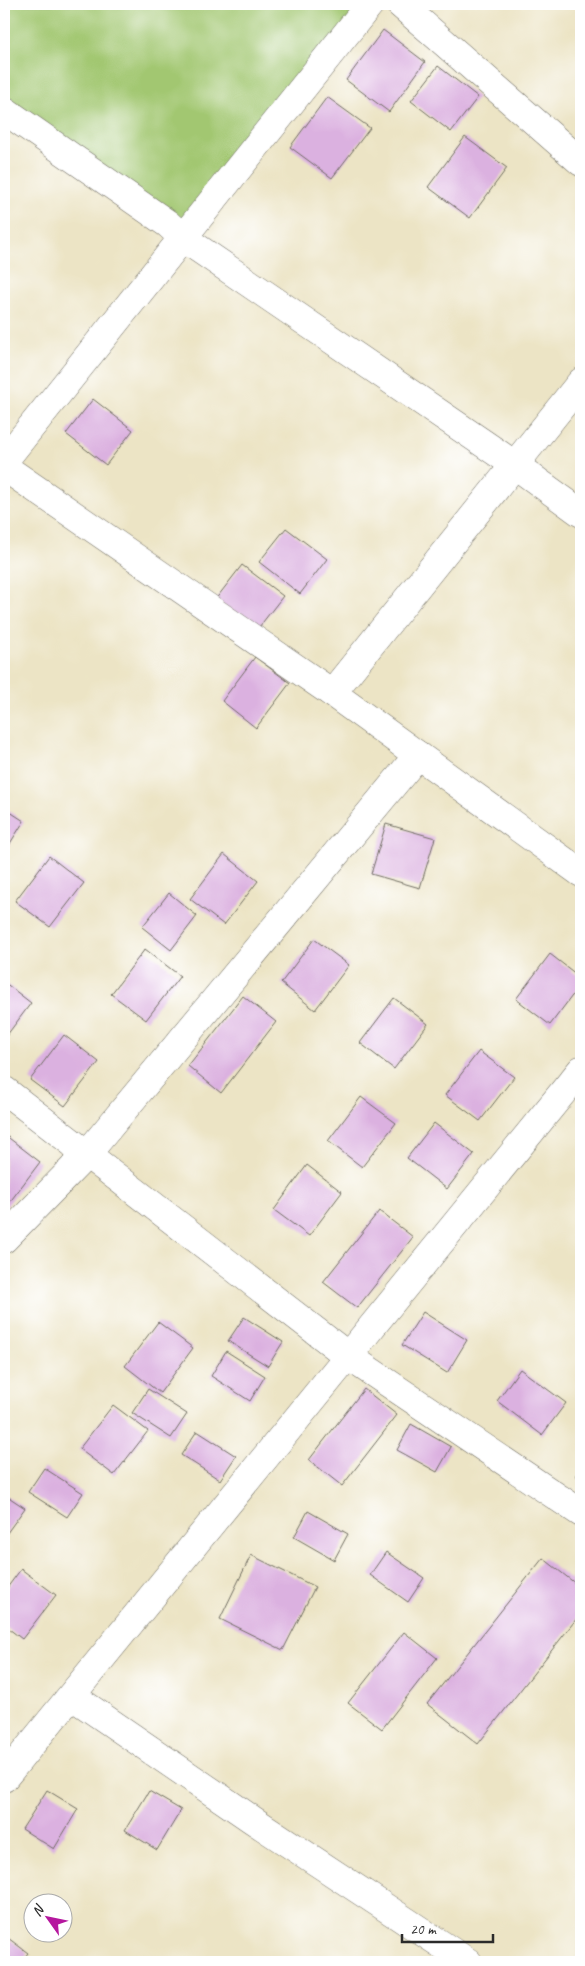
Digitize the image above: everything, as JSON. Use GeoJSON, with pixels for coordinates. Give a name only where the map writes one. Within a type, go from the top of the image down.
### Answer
{"type":"FeatureCollection","features":[{"type":"Feature","properties":{"kind":"street"},"geometry":{"type":"LineString","coordinates":[[4,461],[370,4]]}},
{"type":"Feature","properties":{"kind":"street"},"geometry":{"type":"LineString","coordinates":[[400,4],[581,162]]}},
{"type":"Feature","properties":{"kind":"street"},"geometry":{"type":"LineString","coordinates":[[4,110],[168,224],[183,238],[515,465],[581,513]]}},
{"type":"Feature","properties":{"kind":"street"},"geometry":{"type":"LineString","coordinates":[[332,693],[581,382]]}},
{"type":"Feature","properties":{"kind":"street"},"geometry":{"type":"LineString","coordinates":[[4,467],[332,693],[581,873]]}},
{"type":"Feature","properties":{"kind":"street"},"geometry":{"type":"LineString","coordinates":[[4,1239],[87,1154],[418,755]]}},
{"type":"Feature","properties":{"kind":"street"},"geometry":{"type":"LineString","coordinates":[[4,1778],[581,1070]]}},
{"type":"Feature","properties":{"kind":"street"},"geometry":{"type":"LineString","coordinates":[[4,1090],[348,1356],[581,1513]]}},
{"type":"Feature","properties":{"kind":"street"},"geometry":{"type":"LineString","coordinates":[[72,1696],[253,1820],[468,1962]]}},
{"type":"Feature","properties":{"kind":"green space"},"geometry":{"type":"Polygon","coordinates":[[[4,4],[370,4],[183,238],[4,111],[4,4]]]}},
{"type":"Feature","properties":{"kind":"building"},"geometry":{"type":"Polygon","coordinates":[[[383,30],[425,62],[389,112],[346,80],[383,30]]]}},
{"type":"Feature","properties":{"kind":"building"},"geometry":{"type":"Polygon","coordinates":[[[438,66],[478,97],[451,132],[411,101],[438,66]]]}},
{"type":"Feature","properties":{"kind":"building"},"geometry":{"type":"Polygon","coordinates":[[[327,97],[370,128],[332,178],[290,147],[327,97]]]}},
{"type":"Feature","properties":{"kind":"building"},"geometry":{"type":"Polygon","coordinates":[[[465,137],[507,168],[470,218],[428,187],[465,137]]]}},
{"type":"Feature","properties":{"kind":"building"},"geometry":{"type":"Polygon","coordinates":[[[93,399],[133,430],[106,465],[66,434],[93,399]]]}},
{"type":"Feature","properties":{"kind":"building"},"geometry":{"type":"Polygon","coordinates":[[[286,528],[327,559],[300,594],[259,562],[286,528]]]}},
{"type":"Feature","properties":{"kind":"building"},"geometry":{"type":"Polygon","coordinates":[[[242,565],[283,596],[256,631],[215,600],[242,565]]]}},
{"type":"Feature","properties":{"kind":"building"},"geometry":{"type":"Polygon","coordinates":[[[255,657],[290,683],[256,728],[222,701],[255,657]]]}},
{"type":"Feature","properties":{"kind":"building"},"geometry":{"type":"Polygon","coordinates":[[[4,808],[24,821],[4,853],[4,808]]]}},
{"type":"Feature","properties":{"kind":"building"},"geometry":{"type":"Polygon","coordinates":[[[386,824],[435,838],[420,888],[371,874],[386,824]]]}},
{"type":"Feature","properties":{"kind":"building"},"geometry":{"type":"Polygon","coordinates":[[[224,854],[258,881],[224,925],[190,899],[224,854]]]}},
{"type":"Feature","properties":{"kind":"building"},"geometry":{"type":"Polygon","coordinates":[[[49,856],[84,883],[50,927],[15,901],[49,856]]]}},
{"type":"Feature","properties":{"kind":"building"},"geometry":{"type":"Polygon","coordinates":[[[169,893],[197,916],[171,950],[142,927],[169,893]]]}},
{"type":"Feature","properties":{"kind":"building"},"geometry":{"type":"Polygon","coordinates":[[[314,939],[349,965],[315,1010],[281,983],[314,939]]]}},
{"type":"Feature","properties":{"kind":"building"},"geometry":{"type":"Polygon","coordinates":[[[145,949],[180,976],[146,1020],[111,994],[145,949]]]}},
{"type":"Feature","properties":{"kind":"building"},"geometry":{"type":"Polygon","coordinates":[[[550,954],[581,978],[581,984],[550,1025],[516,999],[550,954]]]}},
{"type":"Feature","properties":{"kind":"building"},"geometry":{"type":"Polygon","coordinates":[[[4,982],[31,1003],[4,1039],[4,982]]]}},
{"type":"Feature","properties":{"kind":"building"},"geometry":{"type":"Polygon","coordinates":[[[243,996],[276,1022],[221,1093],[188,1066],[243,996]]]}},
{"type":"Feature","properties":{"kind":"building"},"geometry":{"type":"Polygon","coordinates":[[[394,998],[428,1024],[394,1069],[360,1043],[394,998]]]}},
{"type":"Feature","properties":{"kind":"building"},"geometry":{"type":"Polygon","coordinates":[[[64,1035],[99,1062],[65,1106],[30,1080],[64,1035]]]}},
{"type":"Feature","properties":{"kind":"building"},"geometry":{"type":"Polygon","coordinates":[[[479,1051],[514,1077],[480,1121],[445,1095],[479,1051]]]}},
{"type":"Feature","properties":{"kind":"building"},"geometry":{"type":"Polygon","coordinates":[[[361,1097],[396,1123],[362,1167],[328,1141],[361,1097]]]}},
{"type":"Feature","properties":{"kind":"building"},"geometry":{"type":"Polygon","coordinates":[[[434,1123],[474,1154],[447,1189],[407,1158],[434,1123]]]}},
{"type":"Feature","properties":{"kind":"building"},"geometry":{"type":"Polygon","coordinates":[[[5,1135],[40,1162],[6,1207],[4,1205],[5,1135]]]}},
{"type":"Feature","properties":{"kind":"building"},"geometry":{"type":"Polygon","coordinates":[[[307,1165],[342,1192],[309,1236],[274,1210],[307,1165]]]}},
{"type":"Feature","properties":{"kind":"building"},"geometry":{"type":"Polygon","coordinates":[[[379,1211],[413,1237],[357,1308],[323,1282],[379,1211]]]}},
{"type":"Feature","properties":{"kind":"building"},"geometry":{"type":"Polygon","coordinates":[[[423,1312],[467,1340],[447,1373],[402,1345],[423,1312]]]}},
{"type":"Feature","properties":{"kind":"building"},"geometry":{"type":"Polygon","coordinates":[[[244,1317],[283,1342],[268,1366],[228,1341],[244,1317]]]}},
{"type":"Feature","properties":{"kind":"building"},"geometry":{"type":"Polygon","coordinates":[[[158,1322],[193,1348],[160,1393],[125,1366],[158,1322]]]}},
{"type":"Feature","properties":{"kind":"building"},"geometry":{"type":"Polygon","coordinates":[[[226,1351],[265,1376],[250,1401],[211,1376],[226,1351]]]}},
{"type":"Feature","properties":{"kind":"building"},"geometry":{"type":"Polygon","coordinates":[[[520,1369],[566,1403],[542,1435],[497,1401],[520,1369]]]}},
{"type":"Feature","properties":{"kind":"building"},"geometry":{"type":"Polygon","coordinates":[[[148,1389],[187,1414],[171,1438],[132,1413],[148,1389]]]}},
{"type":"Feature","properties":{"kind":"building"},"geometry":{"type":"Polygon","coordinates":[[[364,1389],[397,1415],[342,1486],[309,1460],[364,1389]]]}},
{"type":"Feature","properties":{"kind":"building"},"geometry":{"type":"Polygon","coordinates":[[[113,1405],[148,1431],[114,1475],[79,1449],[113,1405]]]}},
{"type":"Feature","properties":{"kind":"building"},"geometry":{"type":"Polygon","coordinates":[[[411,1424],[451,1447],[437,1472],[397,1450],[411,1424]]]}},
{"type":"Feature","properties":{"kind":"building"},"geometry":{"type":"Polygon","coordinates":[[[197,1431],[236,1456],[220,1480],[181,1455],[197,1431]]]}},
{"type":"Feature","properties":{"kind":"building"},"geometry":{"type":"Polygon","coordinates":[[[44,1468],[83,1493],[67,1517],[28,1492],[44,1468]]]}},
{"type":"Feature","properties":{"kind":"building"},"geometry":{"type":"Polygon","coordinates":[[[4,1494],[25,1508],[4,1537],[4,1494]]]}},
{"type":"Feature","properties":{"kind":"building"},"geometry":{"type":"Polygon","coordinates":[[[308,1511],[348,1534],[334,1560],[294,1537],[308,1511]]]}},
{"type":"Feature","properties":{"kind":"building"},"geometry":{"type":"Polygon","coordinates":[[[386,1552],[424,1578],[408,1602],[370,1575],[386,1552]]]}},
{"type":"Feature","properties":{"kind":"building"},"geometry":{"type":"Polygon","coordinates":[[[251,1555],[315,1587],[283,1650],[220,1619],[251,1555]]]}},
{"type":"Feature","properties":{"kind":"building"},"geometry":{"type":"Polygon","coordinates":[[[543,1558],[581,1588],[581,1613],[478,1744],[427,1704],[543,1558]]]}},
{"type":"Feature","properties":{"kind":"building"},"geometry":{"type":"Polygon","coordinates":[[[21,1569],[56,1595],[22,1639],[4,1625],[4,1592],[21,1569]]]}},
{"type":"Feature","properties":{"kind":"building"},"geometry":{"type":"Polygon","coordinates":[[[404,1632],[437,1658],[382,1729],[348,1703],[404,1632]]]}},
{"type":"Feature","properties":{"kind":"building"},"geometry":{"type":"Polygon","coordinates":[[[47,1790],[78,1809],[54,1849],[22,1829],[47,1790]]]}},
{"type":"Feature","properties":{"kind":"building"},"geometry":{"type":"Polygon","coordinates":[[[149,1791],[181,1810],[157,1850],[125,1830],[149,1791]]]}},
{"type":"Feature","properties":{"kind":"building"},"geometry":{"type":"Polygon","coordinates":[[[4,1935],[28,1953],[21,1962],[4,1962],[4,1935]]]}}]}
